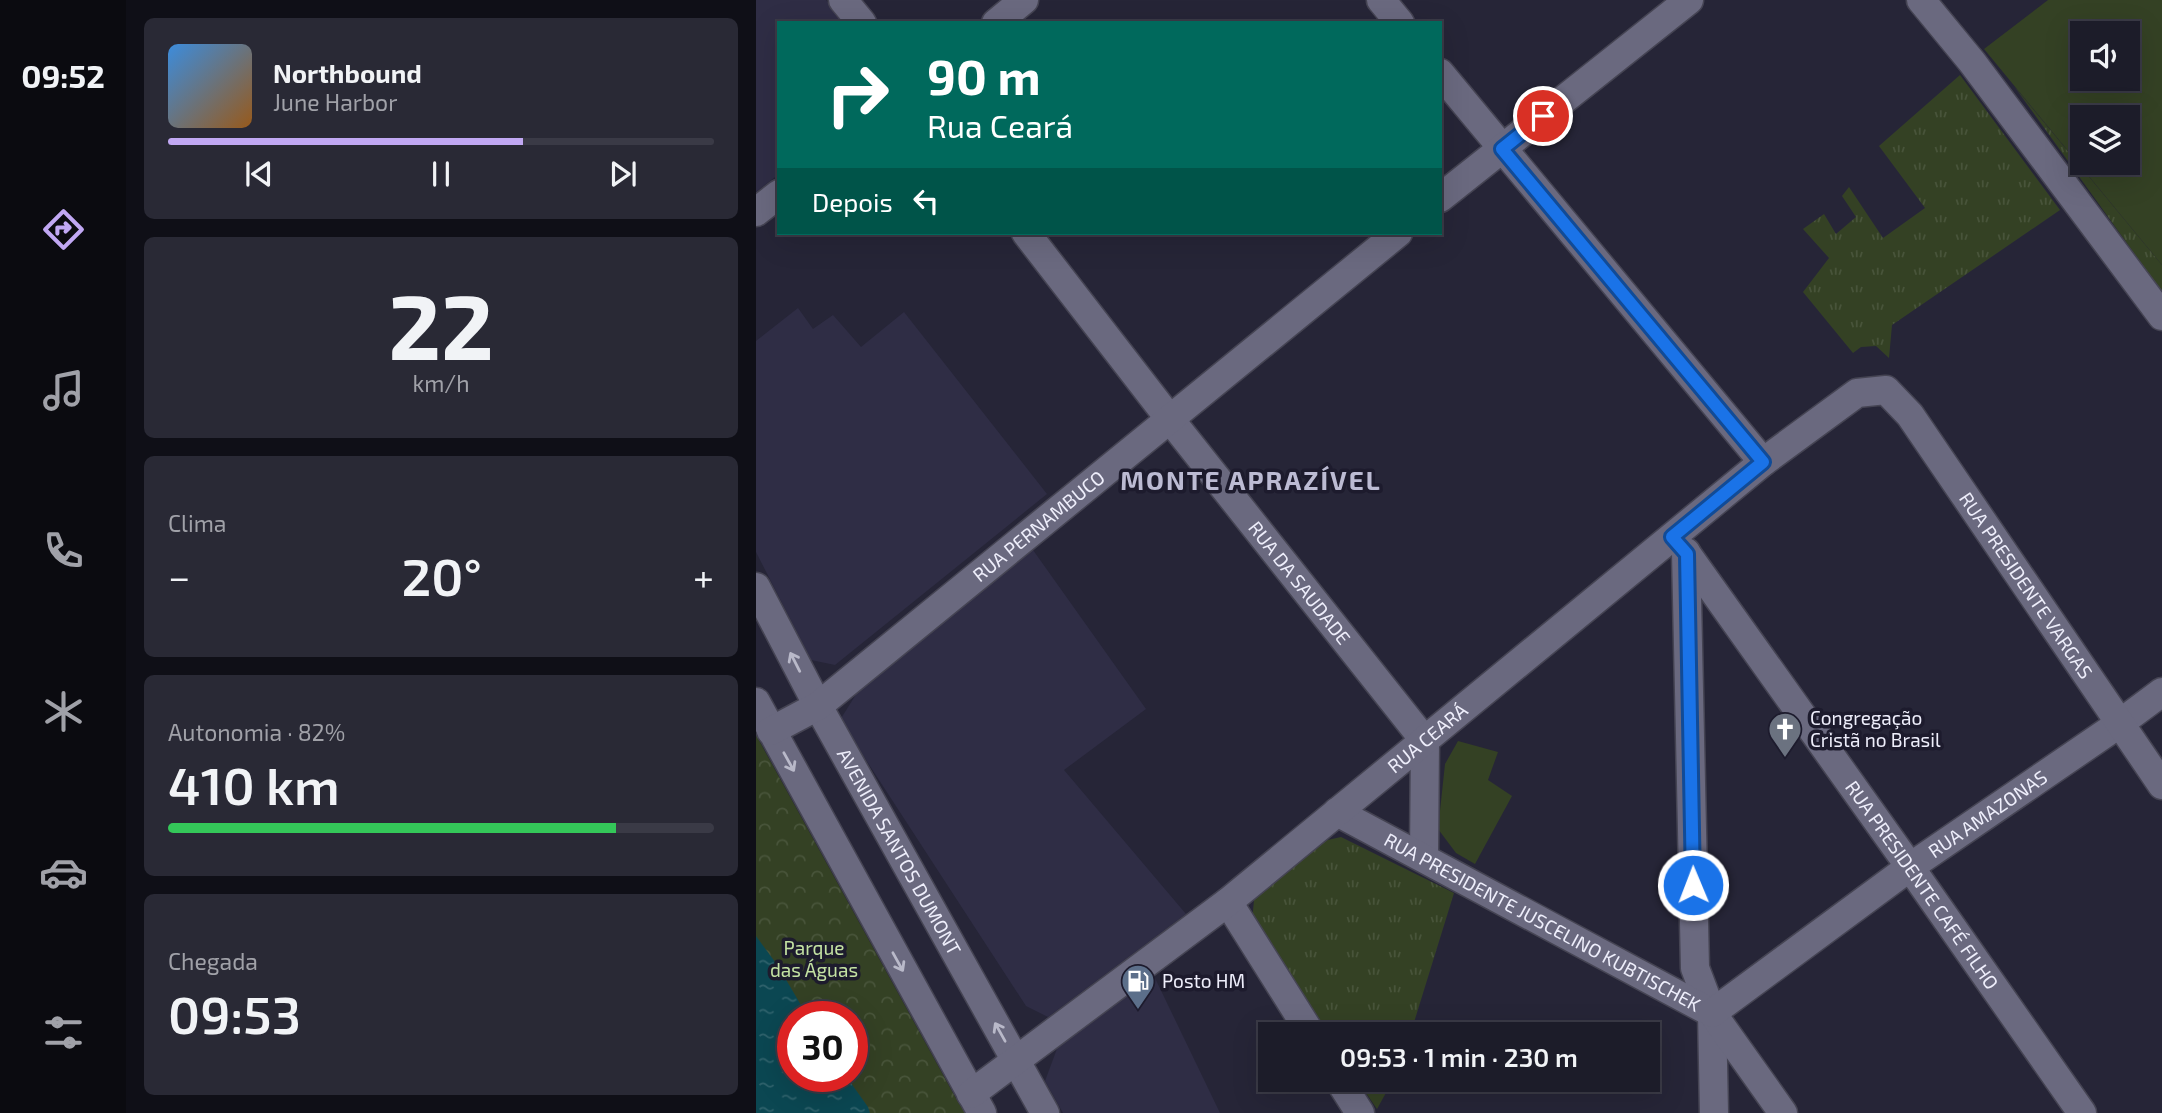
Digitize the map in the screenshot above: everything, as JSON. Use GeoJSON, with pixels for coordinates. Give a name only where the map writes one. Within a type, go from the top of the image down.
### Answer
{"type":"FeatureCollection","features":[{"type":"Feature","properties":{"kind":"street"},"geometry":{"type":"LineString","coordinates":[[844,0],[860,21]]}},
{"type":"Feature","properties":{"kind":"street"},"geometry":{"type":"LineString","coordinates":[[998,21],[1024,0]]}},
{"type":"Feature","properties":{"kind":"street"},"geometry":{"type":"LineString","coordinates":[[1381,0],[1398,21]]}},
{"type":"Feature","properties":{"kind":"street"},"geometry":{"type":"LineString","coordinates":[[1442,196],[1689,0]]}},
{"type":"Feature","properties":{"kind":"street"},"geometry":{"type":"LineString","coordinates":[[1921,0],[1972,62],[2162,316]]}},
{"type":"Feature","properties":{"kind":"street"},"geometry":{"type":"LineString","coordinates":[[1442,75],[1763,462]]}},
{"type":"Feature","properties":{"kind":"street"},"geometry":{"type":"LineString","coordinates":[[756,212],[777,196]]}},
{"type":"Feature","properties":{"kind":"street","name":"RUA DA SAUDADE"},"geometry":{"type":"LineString","coordinates":[[1028,235],[1425,741]]}},
{"type":"Feature","properties":{"kind":"street","name":"RUA PERNAMBUCO"},"geometry":{"type":"LineString","coordinates":[[772,731],[818,706],[1396,235]]}},
{"type":"Feature","properties":{"kind":"street","name":"RUA CEARÁ"},"geometry":{"type":"LineString","coordinates":[[976,1104],[1017,1062],[1228,902],[1425,741],[1679,545],[1763,462],[1857,393],[1886,390]]}},
{"type":"Feature","properties":{"kind":"street","name":"RUA PRESIDENTE VARGAS"},"geometry":{"type":"LineString","coordinates":[[1886,390],[1910,415],[2162,785]]}},
{"type":"Feature","properties":{"kind":"street"},"geometry":{"type":"LineString","coordinates":[[1679,545],[1695,968],[1712,1013],[1714,1113]]}},
{"type":"Feature","properties":{"kind":"street","name":"RUA PRESIDENTE CAFÉ FILHO"},"geometry":{"type":"LineString","coordinates":[[1679,545],[2082,1113]]}},
{"type":"Feature","properties":{"kind":"street","name":"AVENIDA SANTOS DUMONT"},"geometry":{"type":"LineString","coordinates":[[756,587],[818,706],[1045,1113]]}},
{"type":"Feature","properties":{"kind":"street","name":"RUA AMAZONAS"},"geometry":{"type":"LineString","coordinates":[[1712,1013],[1910,867],[2162,692]]}},
{"type":"Feature","properties":{"kind":"street"},"geometry":{"type":"LineString","coordinates":[[756,702],[976,1104]]}},
{"type":"Feature","properties":{"kind":"street"},"geometry":{"type":"LineString","coordinates":[[1424,857],[1425,741]]}},
{"type":"Feature","properties":{"kind":"street","name":"RUA PRESIDENTE JUSCELINO KUBTISCHEK"},"geometry":{"type":"LineString","coordinates":[[1337,812],[1712,1013],[1783,1113]]}},
{"type":"Feature","properties":{"kind":"street"},"geometry":{"type":"LineString","coordinates":[[1228,902],[1303,1022]]}},
{"type":"Feature","properties":{"kind":"street"},"geometry":{"type":"LineString","coordinates":[[1347,1092],[1360,1113]]}},
{"type":"Feature","properties":{"kind":"shaded area"},"geometry":{"type":"Polygon","coordinates":[[[756,0],[826,0],[842,21],[777,21],[777,176],[756,192],[756,0]]]}},
{"type":"Feature","properties":{"kind":"shaded area"},"geometry":{"type":"Polygon","coordinates":[[[798,308],[813,329],[833,315],[861,347],[904,312],[1047,494],[835,665],[811,660],[756,552],[756,341],[798,308]]]}},
{"type":"Feature","properties":{"kind":"shaded area"},"geometry":{"type":"Polygon","coordinates":[[[1033,550],[1146,709],[1064,770],[1186,914],[1048,1017],[1026,1006],[840,720],[860,688],[1033,550]]]}},
{"type":"Feature","properties":{"kind":"shaded area","name":"Posto HM"},"geometry":{"type":"Polygon","coordinates":[[[1154,976],[1220,1113],[1063,1113],[1045,1081],[1058,1046],[1154,976]]]}},
{"type":"Feature","properties":{"kind":"green space"},"geometry":{"type":"Polygon","coordinates":[[[2048,0],[2162,0],[2162,265],[2088,175],[2140,175],[2140,105],[2070,105],[2070,153],[1984,49],[2048,0]]]}},
{"type":"Feature","properties":{"kind":"green space"},"geometry":{"type":"Polygon","coordinates":[[[1960,75],[2060,210],[1892,325],[1889,358],[1876,346],[1861,347],[1853,353],[1803,292],[1829,258],[1803,229],[1824,214],[1836,234],[1856,217],[1842,196],[1849,187],[1883,238],[1925,208],[1879,146],[1960,75]]]}},
{"type":"Feature","properties":{"kind":"green space"},"geometry":{"type":"Polygon","coordinates":[[[2014,86],[2070,154],[2070,164],[2014,86]]]}},
{"type":"Feature","properties":{"kind":"green space"},"geometry":{"type":"Polygon","coordinates":[[[2078,175],[2088,175],[2162,265],[2162,292],[2078,175]]]}},
{"type":"Feature","properties":{"kind":"green space","name":"Parque das Águas"},"geometry":{"type":"Polygon","coordinates":[[[756,735],[958,1102],[965,1113],[756,1113],[756,735]]]}},
{"type":"Feature","properties":{"kind":"green space"},"geometry":{"type":"Polygon","coordinates":[[[1458,741],[1498,752],[1488,780],[1512,796],[1475,864],[1456,853],[1438,829],[1445,764],[1458,741]]]}},
{"type":"Feature","properties":{"kind":"green space"},"geometry":{"type":"Polygon","coordinates":[[[1341,837],[1454,893],[1414,1022],[1319,1022],[1252,922],[1254,900],[1319,842],[1341,837]]]}},
{"type":"Feature","properties":{"kind":"green space"},"geometry":{"type":"Polygon","coordinates":[[[1365,1092],[1386,1092],[1377,1109],[1365,1092]]]}},
{"type":"Feature","properties":{"kind":"water"},"geometry":{"type":"Polygon","coordinates":[[[756,936],[799,1001],[777,1001],[777,1092],[857,1092],[870,1113],[756,1113],[756,936]]]}},
{"type":"Feature","properties":{"kind":"place","name":"Congregação Cristã no Brasil"},"geometry":{"type":"Point","coordinates":[1785,759]}},
{"type":"Feature","properties":{"kind":"place","name":"Posto HM"},"geometry":{"type":"Point","coordinates":[1138,1011]}},
{"type":"Feature","properties":{"kind":"district","name":"MONTE APRAZÍVEL"},"geometry":{"type":"Point","coordinates":[1251,481]}},
{"type":"Feature","properties":{"kind":"route"},"geometry":{"type":"LineString","coordinates":[[1543,116],[1502,149],[1763,462],[1672,537],[1687,554],[1693,885]]}}]}
